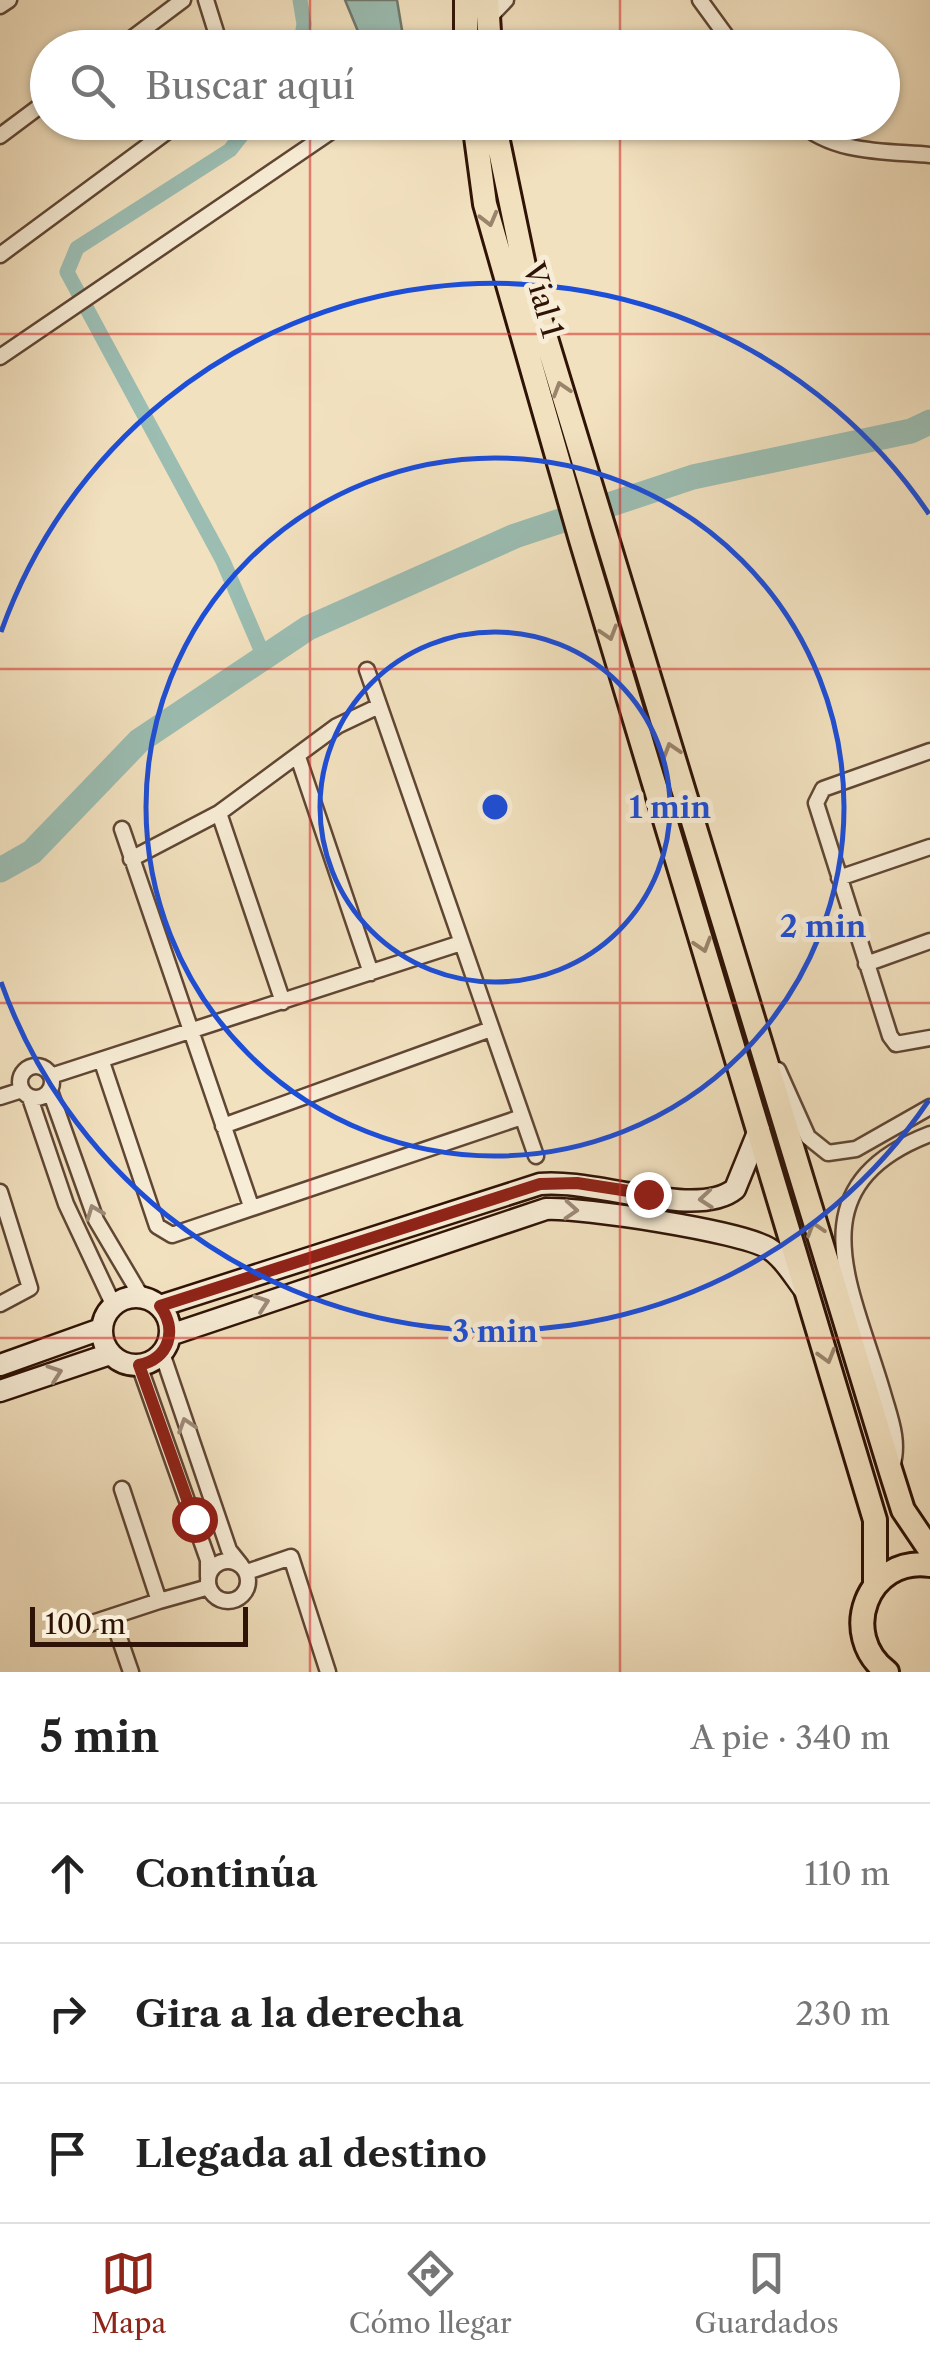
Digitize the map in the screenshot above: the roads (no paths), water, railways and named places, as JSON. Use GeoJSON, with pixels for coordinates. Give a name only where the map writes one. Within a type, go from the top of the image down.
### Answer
{"type":"FeatureCollection","features":[{"type":"Feature","properties":{"kind":"main road"},"geometry":{"type":"LineString","coordinates":[[463,30],[466,0]]}},
{"type":"Feature","properties":{"kind":"main road","name":"Vial 1"},"geometry":{"type":"LineString","coordinates":[[476,140],[485,204],[580,540],[875,1520],[875,1583],[861,1616],[862,1634],[868,1650],[888,1672]]}},
{"type":"Feature","properties":{"kind":"main road","name":"Vial 1"},"geometry":{"type":"LineString","coordinates":[[497,140],[524,266],[758,1039],[903,1510],[930,1550]]}},
{"type":"Feature","properties":{"kind":"main road"},"geometry":{"type":"LineString","coordinates":[[875,1583],[906,1565],[930,1564]]}},
{"type":"Feature","properties":{"kind":"street"},"geometry":{"type":"LineString","coordinates":[[0,6],[9,0]]}},
{"type":"Feature","properties":{"kind":"street"},"geometry":{"type":"LineString","coordinates":[[143,30],[183,0]]}},
{"type":"Feature","properties":{"kind":"street"},"geometry":{"type":"LineString","coordinates":[[206,0],[215,30]]}},
{"type":"Feature","properties":{"kind":"street"},"geometry":{"type":"LineString","coordinates":[[488,10],[506,0]]}},
{"type":"Feature","properties":{"kind":"street"},"geometry":{"type":"LineString","coordinates":[[700,0],[722,30]]}},
{"type":"Feature","properties":{"kind":"street"},"geometry":{"type":"LineString","coordinates":[[0,136],[30,114]]}},
{"type":"Feature","properties":{"kind":"street"},"geometry":{"type":"LineString","coordinates":[[0,254],[155,140]]}},
{"type":"Feature","properties":{"kind":"street"},"geometry":{"type":"LineString","coordinates":[[0,357],[319,140]]}},
{"type":"Feature","properties":{"kind":"street"},"geometry":{"type":"LineString","coordinates":[[827,140],[849,148],[930,155]]}},
{"type":"Feature","properties":{"kind":"street"},"geometry":{"type":"LineString","coordinates":[[367,670],[536,1156]]}},
{"type":"Feature","properties":{"kind":"street"},"geometry":{"type":"LineString","coordinates":[[131,859],[219,814],[337,726],[379,706]]}},
{"type":"Feature","properties":{"kind":"street"},"geometry":{"type":"LineString","coordinates":[[930,751],[817,794],[816,803],[866,964],[896,1044],[930,1038]]}},
{"type":"Feature","properties":{"kind":"street"},"geometry":{"type":"LineString","coordinates":[[298,757],[371,973]]}},
{"type":"Feature","properties":{"kind":"street"},"geometry":{"type":"LineString","coordinates":[[219,814],[283,1002]]}},
{"type":"Feature","properties":{"kind":"street"},"geometry":{"type":"LineString","coordinates":[[122,829],[252,1206]]}},
{"type":"Feature","properties":{"kind":"street"},"geometry":{"type":"LineString","coordinates":[[840,878],[930,847]]}},
{"type":"Feature","properties":{"kind":"street"},"geometry":{"type":"LineString","coordinates":[[866,964],[930,941]]}},
{"type":"Feature","properties":{"kind":"street"},"geometry":{"type":"LineString","coordinates":[[0,1097],[26,1094],[41,1098],[50,1083],[102,1062],[461,943]]}},
{"type":"Feature","properties":{"kind":"street"},"geometry":{"type":"LineString","coordinates":[[224,1126],[491,1029]]}},
{"type":"Feature","properties":{"kind":"street"},"geometry":{"type":"LineString","coordinates":[[758,1039],[816,1148],[828,1153],[856,1150],[930,1107]]}},
{"type":"Feature","properties":{"kind":"street"},"geometry":{"type":"LineString","coordinates":[[102,1062],[161,1230],[178,1235],[252,1206],[522,1117]]}},
{"type":"Feature","properties":{"kind":"street"},"geometry":{"type":"LineString","coordinates":[[0,1391],[110,1354],[139,1365],[208,1560],[209,1582],[217,1598],[236,1600],[246,1591],[244,1568],[230,1550],[216,1512],[151,1301],[108,1246],[43,1068],[26,1069],[20,1078],[66,1204],[113,1304]]}},
{"type":"Feature","properties":{"kind":"street"},"geometry":{"type":"LineString","coordinates":[[891,1472],[895,1433],[844,1260],[841,1226],[855,1187],[868,1173],[927,1135],[913,1114]]}},
{"type":"Feature","properties":{"kind":"street"},"geometry":{"type":"LineString","coordinates":[[113,1304],[151,1301],[540,1184],[577,1183],[713,1201],[736,1190],[759,1130]]}},
{"type":"Feature","properties":{"kind":"street"},"geometry":{"type":"LineString","coordinates":[[50,1155],[70,1148]]}},
{"type":"Feature","properties":{"kind":"street"},"geometry":{"type":"LineString","coordinates":[[0,1192],[30,1288],[0,1304]]}},
{"type":"Feature","properties":{"kind":"street"},"geometry":{"type":"LineString","coordinates":[[139,1365],[166,1344],[546,1209],[596,1212],[745,1239],[773,1251],[808,1295]]}},
{"type":"Feature","properties":{"kind":"street"},"geometry":{"type":"LineString","coordinates":[[0,1365],[101,1329],[113,1304]]}},
{"type":"Feature","properties":{"kind":"street"},"geometry":{"type":"LineString","coordinates":[[101,1329],[110,1354]]}},
{"type":"Feature","properties":{"kind":"street"},"geometry":{"type":"LineString","coordinates":[[174,1465],[198,1458]]}},
{"type":"Feature","properties":{"kind":"street"},"geometry":{"type":"LineString","coordinates":[[122,1489],[159,1601]]}},
{"type":"Feature","properties":{"kind":"street"},"geometry":{"type":"LineString","coordinates":[[194,1519],[216,1512]]}},
{"type":"Feature","properties":{"kind":"street"},"geometry":{"type":"LineString","coordinates":[[83,1626],[209,1582],[221,1562],[244,1568],[291,1557],[328,1672]]}},
{"type":"Feature","properties":{"kind":"street"},"geometry":{"type":"LineString","coordinates":[[112,1618],[131,1672]]}},
{"type":"Feature","properties":{"kind":"water"},"geometry":{"type":"Polygon","coordinates":[[[345,0],[397,0],[402,30],[357,30],[345,0]]]}},
{"type":"Feature","properties":{"kind":"waterway"},"geometry":{"type":"LineString","coordinates":[[300,0],[303,30]]}},
{"type":"Feature","properties":{"kind":"waterway"},"geometry":{"type":"LineString","coordinates":[[238,140],[230,150],[77,248],[67,272],[223,561],[264,657]]}},
{"type":"Feature","properties":{"kind":"waterway"},"geometry":{"type":"LineString","coordinates":[[0,870],[32,852],[139,741],[308,628],[515,536],[693,477],[911,431],[930,422]]}}]}
